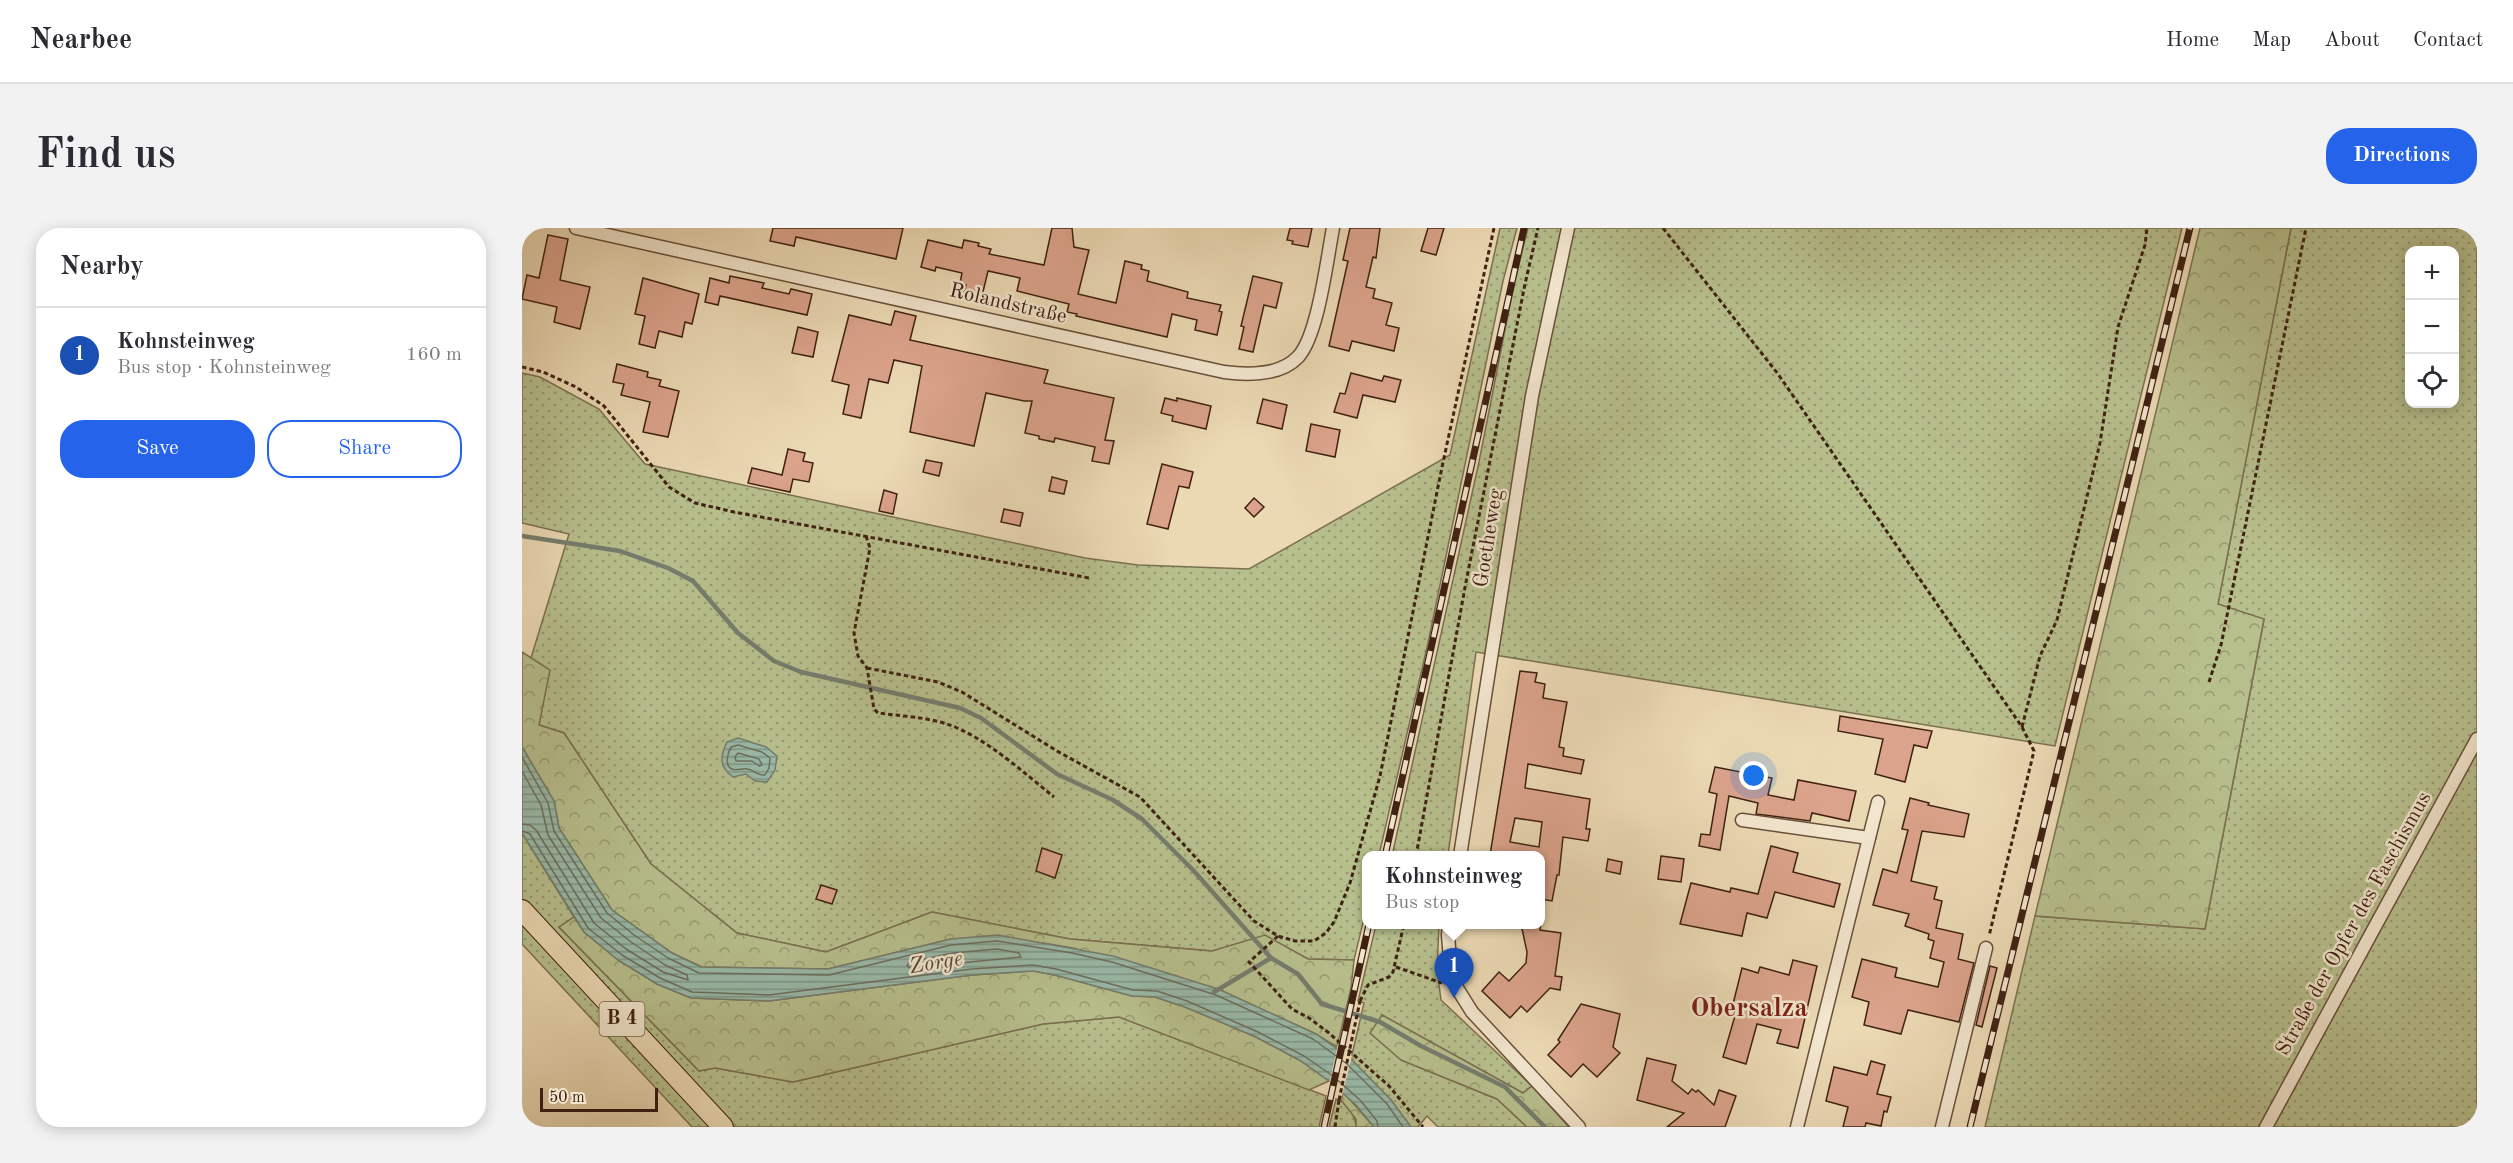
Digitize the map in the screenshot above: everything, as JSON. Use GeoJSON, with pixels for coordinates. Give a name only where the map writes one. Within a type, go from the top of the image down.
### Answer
{"type":"FeatureCollection","features":[{"type":"Feature","properties":{"kind":"main road","name":"B 4"},"geometry":{"type":"LineString","coordinates":[[522,910],[723,1127]]}},
{"type":"Feature","properties":{"kind":"street","name":"Rolandstraße"},"geometry":{"type":"LineString","coordinates":[[576,228],[1224,372],[1248,375],[1276,369],[1298,358],[1311,337],[1333,228]]}},
{"type":"Feature","properties":{"kind":"street","name":"Goetheweg"},"geometry":{"type":"LineString","coordinates":[[1461,851],[1532,396],[1568,228]]}},
{"type":"Feature","properties":{"kind":"street","name":"Straße der Opfer des Faschismus"},"geometry":{"type":"LineString","coordinates":[[2266,1127],[2477,739]]}},
{"type":"Feature","properties":{"kind":"street"},"geometry":{"type":"LineString","coordinates":[[1797,1127],[1878,802]]}},
{"type":"Feature","properties":{"kind":"street"},"geometry":{"type":"LineString","coordinates":[[1742,819],[1869,838]]}},
{"type":"Feature","properties":{"kind":"street"},"geometry":{"type":"LineString","coordinates":[[1449,929],[1450,960],[1457,988],[1472,1011],[1579,1127]]}},
{"type":"Feature","properties":{"kind":"street"},"geometry":{"type":"LineString","coordinates":[[1942,1127],[1986,948]]}},
{"type":"Feature","properties":{"kind":"path"},"geometry":{"type":"LineString","coordinates":[[867,668],[938,682],[962,692],[1057,751],[1140,797],[1254,921],[1278,936],[1295,941],[1314,941],[1326,933],[1334,922],[1350,883],[1380,776],[1444,455],[1494,228]]}},
{"type":"Feature","properties":{"kind":"path"},"geometry":{"type":"LineString","coordinates":[[1417,851],[1466,582],[1538,228]]}},
{"type":"Feature","properties":{"kind":"path"},"geometry":{"type":"LineString","coordinates":[[1663,228],[1778,374],[2022,727],[2034,751],[1986,948]]}},
{"type":"Feature","properties":{"kind":"path"},"geometry":{"type":"LineString","coordinates":[[2022,727],[2040,656],[2058,620],[2100,443],[2118,327],[2145,245],[2147,228]]}},
{"type":"Feature","properties":{"kind":"path"},"geometry":{"type":"LineString","coordinates":[[2209,682],[2221,645],[2306,228]]}},
{"type":"Feature","properties":{"kind":"path"},"geometry":{"type":"LineString","coordinates":[[522,367],[543,372],[576,387],[604,406],[669,488],[695,503],[1089,578]]}},
{"type":"Feature","properties":{"kind":"path"},"geometry":{"type":"LineString","coordinates":[[866,536],[870,548],[855,633],[858,656],[867,668],[874,709],[878,713],[947,724],[964,732],[1017,767],[1054,797]]}},
{"type":"Feature","properties":{"kind":"path"},"geometry":{"type":"LineString","coordinates":[[1335,1127],[1360,1001],[1368,985],[1389,977],[1396,967],[1403,929]]}},
{"type":"Feature","properties":{"kind":"path"},"geometry":{"type":"LineString","coordinates":[[1278,936],[1249,962],[1256,972],[1292,1009],[1329,1033],[1389,1086],[1423,1127]]}},
{"type":"Feature","properties":{"kind":"path"},"geometry":{"type":"LineString","coordinates":[[1396,967],[1457,988]]}},
{"type":"Feature","properties":{"kind":"green space"},"geometry":{"type":"Polygon","coordinates":[[[1500,228],[1517,228],[1503,281],[1428,643],[1380,851],[1362,851],[1362,927],[1354,960],[1308,959],[1265,936],[1213,951],[1070,939],[932,912],[826,952],[737,933],[651,864],[564,733],[539,725],[549,670],[531,658],[569,534],[522,523],[522,373],[540,377],[599,409],[645,464],[1085,558],[1138,565],[1249,569],[1450,455],[1500,228]]]}},
{"type":"Feature","properties":{"kind":"green space"},"geometry":{"type":"Polygon","coordinates":[[[1528,228],[2182,228],[2055,746],[1476,652],[1449,851],[1393,851],[1479,462],[1514,284],[1528,228]]]}},
{"type":"Feature","properties":{"kind":"green space"},"geometry":{"type":"Polygon","coordinates":[[[2200,228],[2291,228],[2218,604],[2264,619],[2205,929],[2035,916],[2200,228]]]}},
{"type":"Feature","properties":{"kind":"green space"},"geometry":{"type":"Polygon","coordinates":[[[2291,228],[2477,228],[2477,1127],[1985,1127],[2035,916],[2205,929],[2264,620],[2218,604],[2291,228]]]}},
{"type":"Feature","properties":{"kind":"green space"},"geometry":{"type":"Polygon","coordinates":[[[522,652],[550,670],[539,725],[564,733],[651,864],[737,933],[826,952],[932,912],[1070,939],[1212,951],[1265,935],[1308,959],[1354,960],[1351,988],[1337,1047],[1316,1034],[1218,989],[1073,948],[1043,943],[951,939],[828,969],[702,967],[672,953],[612,910],[559,828],[554,801],[522,747],[522,652]]]}},
{"type":"Feature","properties":{"kind":"green space"},"geometry":{"type":"Polygon","coordinates":[[[522,833],[574,917],[559,927],[699,1071],[715,1068],[793,1082],[1043,1024],[1120,1017],[1326,1096],[1319,1127],[692,1127],[522,944],[522,833]]]}},
{"type":"Feature","properties":{"kind":"green space"},"geometry":{"type":"Polygon","coordinates":[[[574,917],[584,932],[618,960],[657,984],[691,998],[769,1001],[972,975],[1033,971],[1132,996],[1155,997],[1185,1007],[1256,1037],[1301,1061],[1329,1081],[1309,1090],[1119,1017],[1043,1024],[793,1082],[715,1068],[699,1071],[559,927],[574,917]]]}},
{"type":"Feature","properties":{"kind":"green space"},"geometry":{"type":"Polygon","coordinates":[[[1375,929],[1439,929],[1437,970],[1441,1000],[1532,1086],[1523,1093],[1382,1015],[1401,1060],[1497,1099],[1527,1127],[1438,1127],[1427,1116],[1418,1127],[1411,1127],[1391,1100],[1351,1059],[1364,1003],[1358,1001],[1375,929]]]}},
{"type":"Feature","properties":{"kind":"green space"},"geometry":{"type":"Polygon","coordinates":[[[1382,1015],[1523,1093],[1532,1086],[1569,1127],[1527,1127],[1497,1099],[1401,1060],[1370,1033],[1382,1015]]]}},
{"type":"Feature","properties":{"kind":"green space"},"geometry":{"type":"Polygon","coordinates":[[[1343,1092],[1374,1127],[1356,1127],[1356,1119],[1341,1100],[1343,1092]]]}},
{"type":"Feature","properties":{"kind":"green space"},"geometry":{"type":"Polygon","coordinates":[[[1336,1099],[1350,1110],[1356,1127],[1329,1127],[1336,1099]]]}},
{"type":"Feature","properties":{"kind":"water"},"geometry":{"type":"Polygon","coordinates":[[[738,738],[766,747],[777,756],[775,770],[767,782],[755,781],[746,774],[733,777],[725,769],[722,757],[727,742],[738,738]]]}},
{"type":"Feature","properties":{"kind":"water","name":"Zorge"},"geometry":{"type":"Polygon","coordinates":[[[522,747],[554,801],[559,828],[612,910],[672,953],[701,967],[828,969],[951,939],[998,935],[1113,956],[1218,989],[1316,1034],[1351,1059],[1391,1100],[1411,1127],[1374,1127],[1356,1105],[1329,1081],[1301,1061],[1256,1037],[1155,997],[1132,996],[1055,975],[1033,971],[972,975],[769,1001],[691,998],[657,984],[618,960],[584,932],[522,833],[522,747]]]}},
{"type":"Feature","properties":{"kind":"pier"},"geometry":{"type":"Polygon","coordinates":[[[1338,1044],[1352,1056],[1342,1096],[1329,1084],[1338,1044]]]}},
{"type":"Feature","properties":{"kind":"building"},"geometry":{"type":"Polygon","coordinates":[[[773,228],[903,228],[896,259],[796,237],[794,246],[770,241],[773,228]]]}},
{"type":"Feature","properties":{"kind":"building"},"geometry":{"type":"Polygon","coordinates":[[[1052,228],[1072,228],[1074,247],[1089,250],[1078,294],[1116,303],[1125,261],[1142,265],[1141,269],[1149,271],[1147,281],[1188,292],[1187,298],[1221,305],[1219,311],[1222,312],[1217,335],[1195,330],[1197,320],[1172,314],[1167,337],[1076,316],[1077,314],[1067,312],[1069,304],[1017,291],[1020,278],[988,271],[982,296],[964,292],[966,285],[960,283],[962,273],[936,267],[935,271],[921,267],[928,240],[962,248],[964,240],[979,243],[978,246],[991,249],[989,254],[1044,265],[1052,228]]]}},
{"type":"Feature","properties":{"kind":"building"},"geometry":{"type":"Polygon","coordinates":[[[1290,228],[1312,228],[1308,247],[1292,244],[1293,241],[1287,240],[1290,228]]]}},
{"type":"Feature","properties":{"kind":"building"},"geometry":{"type":"Polygon","coordinates":[[[1350,228],[1380,228],[1376,258],[1373,257],[1366,287],[1375,289],[1373,298],[1392,303],[1386,325],[1399,328],[1394,351],[1352,341],[1349,351],[1329,346],[1348,261],[1343,260],[1350,228]]]}},
{"type":"Feature","properties":{"kind":"building"},"geometry":{"type":"Polygon","coordinates":[[[1428,228],[1444,228],[1436,255],[1421,251],[1428,228]]]}},
{"type":"Feature","properties":{"kind":"building"},"geometry":{"type":"Polygon","coordinates":[[[548,235],[568,239],[560,280],[590,287],[580,329],[554,322],[557,307],[522,299],[527,275],[539,278],[548,235]]]}},
{"type":"Feature","properties":{"kind":"building"},"geometry":{"type":"Polygon","coordinates":[[[730,276],[764,283],[762,288],[789,294],[791,289],[812,294],[807,315],[720,296],[718,305],[705,302],[710,278],[729,283],[730,276]]]}},
{"type":"Feature","properties":{"kind":"building"},"geometry":{"type":"Polygon","coordinates":[[[1253,276],[1282,283],[1276,308],[1264,305],[1253,352],[1239,349],[1244,327],[1241,326],[1253,276]]]}},
{"type":"Feature","properties":{"kind":"building"},"geometry":{"type":"Polygon","coordinates":[[[643,278],[699,294],[692,324],[685,322],[682,337],[659,331],[655,348],[639,344],[645,316],[635,314],[643,278]]]}},
{"type":"Feature","properties":{"kind":"building"},"geometry":{"type":"Polygon","coordinates":[[[895,311],[916,316],[910,340],[1048,370],[1044,383],[1114,398],[1105,440],[1114,441],[1109,464],[1092,461],[1095,447],[1055,438],[1054,442],[1039,439],[1039,436],[1025,433],[1032,401],[986,393],[974,446],[910,432],[922,366],[894,360],[888,383],[869,379],[861,418],[843,414],[849,385],[832,381],[849,315],[891,325],[895,311]]]}},
{"type":"Feature","properties":{"kind":"building"},"geometry":{"type":"Polygon","coordinates":[[[798,327],[818,332],[813,357],[792,353],[798,327]]]}},
{"type":"Feature","properties":{"kind":"building"},"geometry":{"type":"Polygon","coordinates":[[[617,364],[648,372],[647,377],[661,380],[659,386],[679,391],[668,437],[643,432],[650,402],[621,395],[624,384],[613,382],[617,364]]]}},
{"type":"Feature","properties":{"kind":"building"},"geometry":{"type":"Polygon","coordinates":[[[1351,373],[1382,381],[1384,376],[1401,380],[1395,402],[1363,395],[1357,418],[1334,412],[1340,393],[1345,394],[1351,373]]]}},
{"type":"Feature","properties":{"kind":"building"},"geometry":{"type":"Polygon","coordinates":[[[1165,398],[1177,401],[1177,398],[1211,406],[1206,429],[1172,421],[1173,416],[1161,413],[1165,398]]]}},
{"type":"Feature","properties":{"kind":"building"},"geometry":{"type":"Polygon","coordinates":[[[1263,399],[1287,405],[1282,429],[1257,423],[1263,399]]]}},
{"type":"Feature","properties":{"kind":"building"},"geometry":{"type":"Polygon","coordinates":[[[1311,424],[1340,430],[1335,457],[1306,451],[1311,424]]]}},
{"type":"Feature","properties":{"kind":"building"},"geometry":{"type":"Polygon","coordinates":[[[788,449],[805,453],[803,461],[813,463],[809,482],[793,479],[790,492],[748,483],[752,468],[782,475],[788,449]]]}},
{"type":"Feature","properties":{"kind":"building"},"geometry":{"type":"Polygon","coordinates":[[[926,460],[942,463],[939,476],[923,472],[926,460]]]}},
{"type":"Feature","properties":{"kind":"building"},"geometry":{"type":"Polygon","coordinates":[[[1162,464],[1193,472],[1189,488],[1179,486],[1168,529],[1147,524],[1162,464]]]}},
{"type":"Feature","properties":{"kind":"building"},"geometry":{"type":"Polygon","coordinates":[[[1052,477],[1067,481],[1064,494],[1049,491],[1052,477]]]}},
{"type":"Feature","properties":{"kind":"building"},"geometry":{"type":"Polygon","coordinates":[[[884,490],[897,494],[893,514],[879,511],[884,490]]]}},
{"type":"Feature","properties":{"kind":"building"},"geometry":{"type":"Polygon","coordinates":[[[1254,498],[1264,507],[1254,517],[1245,508],[1254,498]]]}},
{"type":"Feature","properties":{"kind":"building"},"geometry":{"type":"Polygon","coordinates":[[[1004,509],[1023,513],[1020,526],[1001,522],[1004,509]]]}},
{"type":"Feature","properties":{"kind":"building"},"geometry":{"type":"Polygon","coordinates":[[[1520,671],[1537,673],[1535,682],[1545,684],[1543,698],[1567,702],[1559,747],[1564,748],[1563,756],[1584,760],[1581,774],[1528,764],[1525,788],[1590,799],[1586,829],[1590,829],[1588,841],[1563,837],[1559,875],[1557,875],[1552,901],[1545,900],[1545,851],[1491,851],[1520,671]],[[1515,818],[1510,842],[1539,847],[1542,822],[1515,818]]]}},
{"type":"Feature","properties":{"kind":"building"},"geometry":{"type":"Polygon","coordinates":[[[1840,716],[1932,731],[1927,748],[1914,745],[1905,782],[1875,774],[1883,739],[1838,731],[1840,716]]]}},
{"type":"Feature","properties":{"kind":"building"},"geometry":{"type":"Polygon","coordinates":[[[1715,767],[1772,778],[1768,795],[1794,800],[1798,780],[1856,791],[1849,821],[1812,813],[1810,821],[1756,814],[1758,803],[1729,796],[1720,850],[1699,846],[1701,834],[1710,835],[1717,794],[1709,792],[1715,767]]]}},
{"type":"Feature","properties":{"kind":"building"},"geometry":{"type":"Polygon","coordinates":[[[1910,798],[1929,803],[1928,805],[1969,814],[1964,837],[1922,831],[1911,881],[1937,887],[1934,899],[1942,901],[1936,928],[1963,934],[1958,959],[1974,963],[1959,1022],[1908,1010],[1901,1034],[1864,1025],[1869,1002],[1852,997],[1862,959],[1897,968],[1895,977],[1938,987],[1944,962],[1930,958],[1934,941],[1928,939],[1929,934],[1905,926],[1909,914],[1873,905],[1883,869],[1897,873],[1908,830],[1902,829],[1910,798]]]}},
{"type":"Feature","properties":{"kind":"building"},"geometry":{"type":"Polygon","coordinates":[[[1771,846],[1798,853],[1793,872],[1840,884],[1834,907],[1775,892],[1767,918],[1747,913],[1742,936],[1680,924],[1691,883],[1730,892],[1731,888],[1758,894],[1771,846]]]}},
{"type":"Feature","properties":{"kind":"building"},"geometry":{"type":"Polygon","coordinates":[[[1042,848],[1062,855],[1055,878],[1036,871],[1042,848]]]}},
{"type":"Feature","properties":{"kind":"building"},"geometry":{"type":"Polygon","coordinates":[[[1661,856],[1684,859],[1681,882],[1658,879],[1661,856]]]}},
{"type":"Feature","properties":{"kind":"building"},"geometry":{"type":"Polygon","coordinates":[[[1608,859],[1622,862],[1620,874],[1606,871],[1608,859]]]}},
{"type":"Feature","properties":{"kind":"building"},"geometry":{"type":"Polygon","coordinates":[[[821,885],[837,890],[832,904],[816,899],[821,885]]]}},
{"type":"Feature","properties":{"kind":"building"},"geometry":{"type":"Polygon","coordinates":[[[1522,929],[1540,929],[1561,933],[1555,976],[1562,977],[1560,990],[1550,988],[1527,1012],[1521,1006],[1510,1018],[1482,991],[1499,972],[1509,981],[1526,963],[1527,952],[1522,929]]]}},
{"type":"Feature","properties":{"kind":"building"},"geometry":{"type":"Polygon","coordinates":[[[1793,960],[1817,966],[1798,1048],[1777,1043],[1781,1030],[1757,1024],[1746,1064],[1723,1057],[1737,1009],[1732,1008],[1742,968],[1758,973],[1760,967],[1789,975],[1793,960]]]}},
{"type":"Feature","properties":{"kind":"building"},"geometry":{"type":"Polygon","coordinates":[[[1990,966],[1997,968],[1982,1027],[1976,1025],[1990,966]]]}},
{"type":"Feature","properties":{"kind":"building"},"geometry":{"type":"Polygon","coordinates":[[[1581,1004],[1620,1014],[1613,1047],[1620,1053],[1597,1077],[1583,1064],[1571,1077],[1548,1055],[1560,1042],[1558,1040],[1581,1004]]]}},
{"type":"Feature","properties":{"kind":"building"},"geometry":{"type":"Polygon","coordinates":[[[1647,1058],[1676,1065],[1672,1081],[1688,1094],[1692,1089],[1696,1092],[1698,1090],[1714,1105],[1719,1090],[1736,1096],[1725,1127],[1667,1127],[1684,1113],[1637,1100],[1647,1058]]]}},
{"type":"Feature","properties":{"kind":"building"},"geometry":{"type":"Polygon","coordinates":[[[1871,1061],[1885,1065],[1877,1094],[1891,1097],[1887,1112],[1884,1111],[1881,1126],[1866,1123],[1865,1127],[1843,1127],[1848,1107],[1826,1101],[1834,1067],[1867,1075],[1871,1061]]]}},
{"type":"Feature","properties":{"kind":"waterway"},"geometry":{"type":"LineString","coordinates":[[522,536],[620,551],[668,568],[693,581],[738,633],[774,661],[801,672],[960,708],[981,718],[1057,774],[1113,800],[1142,819],[1193,870],[1271,958],[1298,974],[1322,1004],[1380,1022],[1421,1046],[1505,1087],[1545,1127]]}},
{"type":"Feature","properties":{"kind":"waterway"},"geometry":{"type":"LineString","coordinates":[[1214,992],[1271,958]]}},
{"type":"Feature","properties":{"kind":"railway"},"geometry":{"type":"LineString","coordinates":[[1386,851],[1524,228]]}},
{"type":"Feature","properties":{"kind":"railway"},"geometry":{"type":"LineString","coordinates":[[1970,1127],[2190,228]]}},
{"type":"Feature","properties":{"kind":"railway"},"geometry":{"type":"LineString","coordinates":[[1324,1127],[1368,929]]}},
{"type":"Feature","properties":{"kind":"place","name":"Kohnsteinweg"},"geometry":{"type":"Point","coordinates":[1454,998]}},
{"type":"Feature","properties":{"kind":"district","name":"Obersalza"},"geometry":{"type":"Point","coordinates":[1749,1008]}}]}
